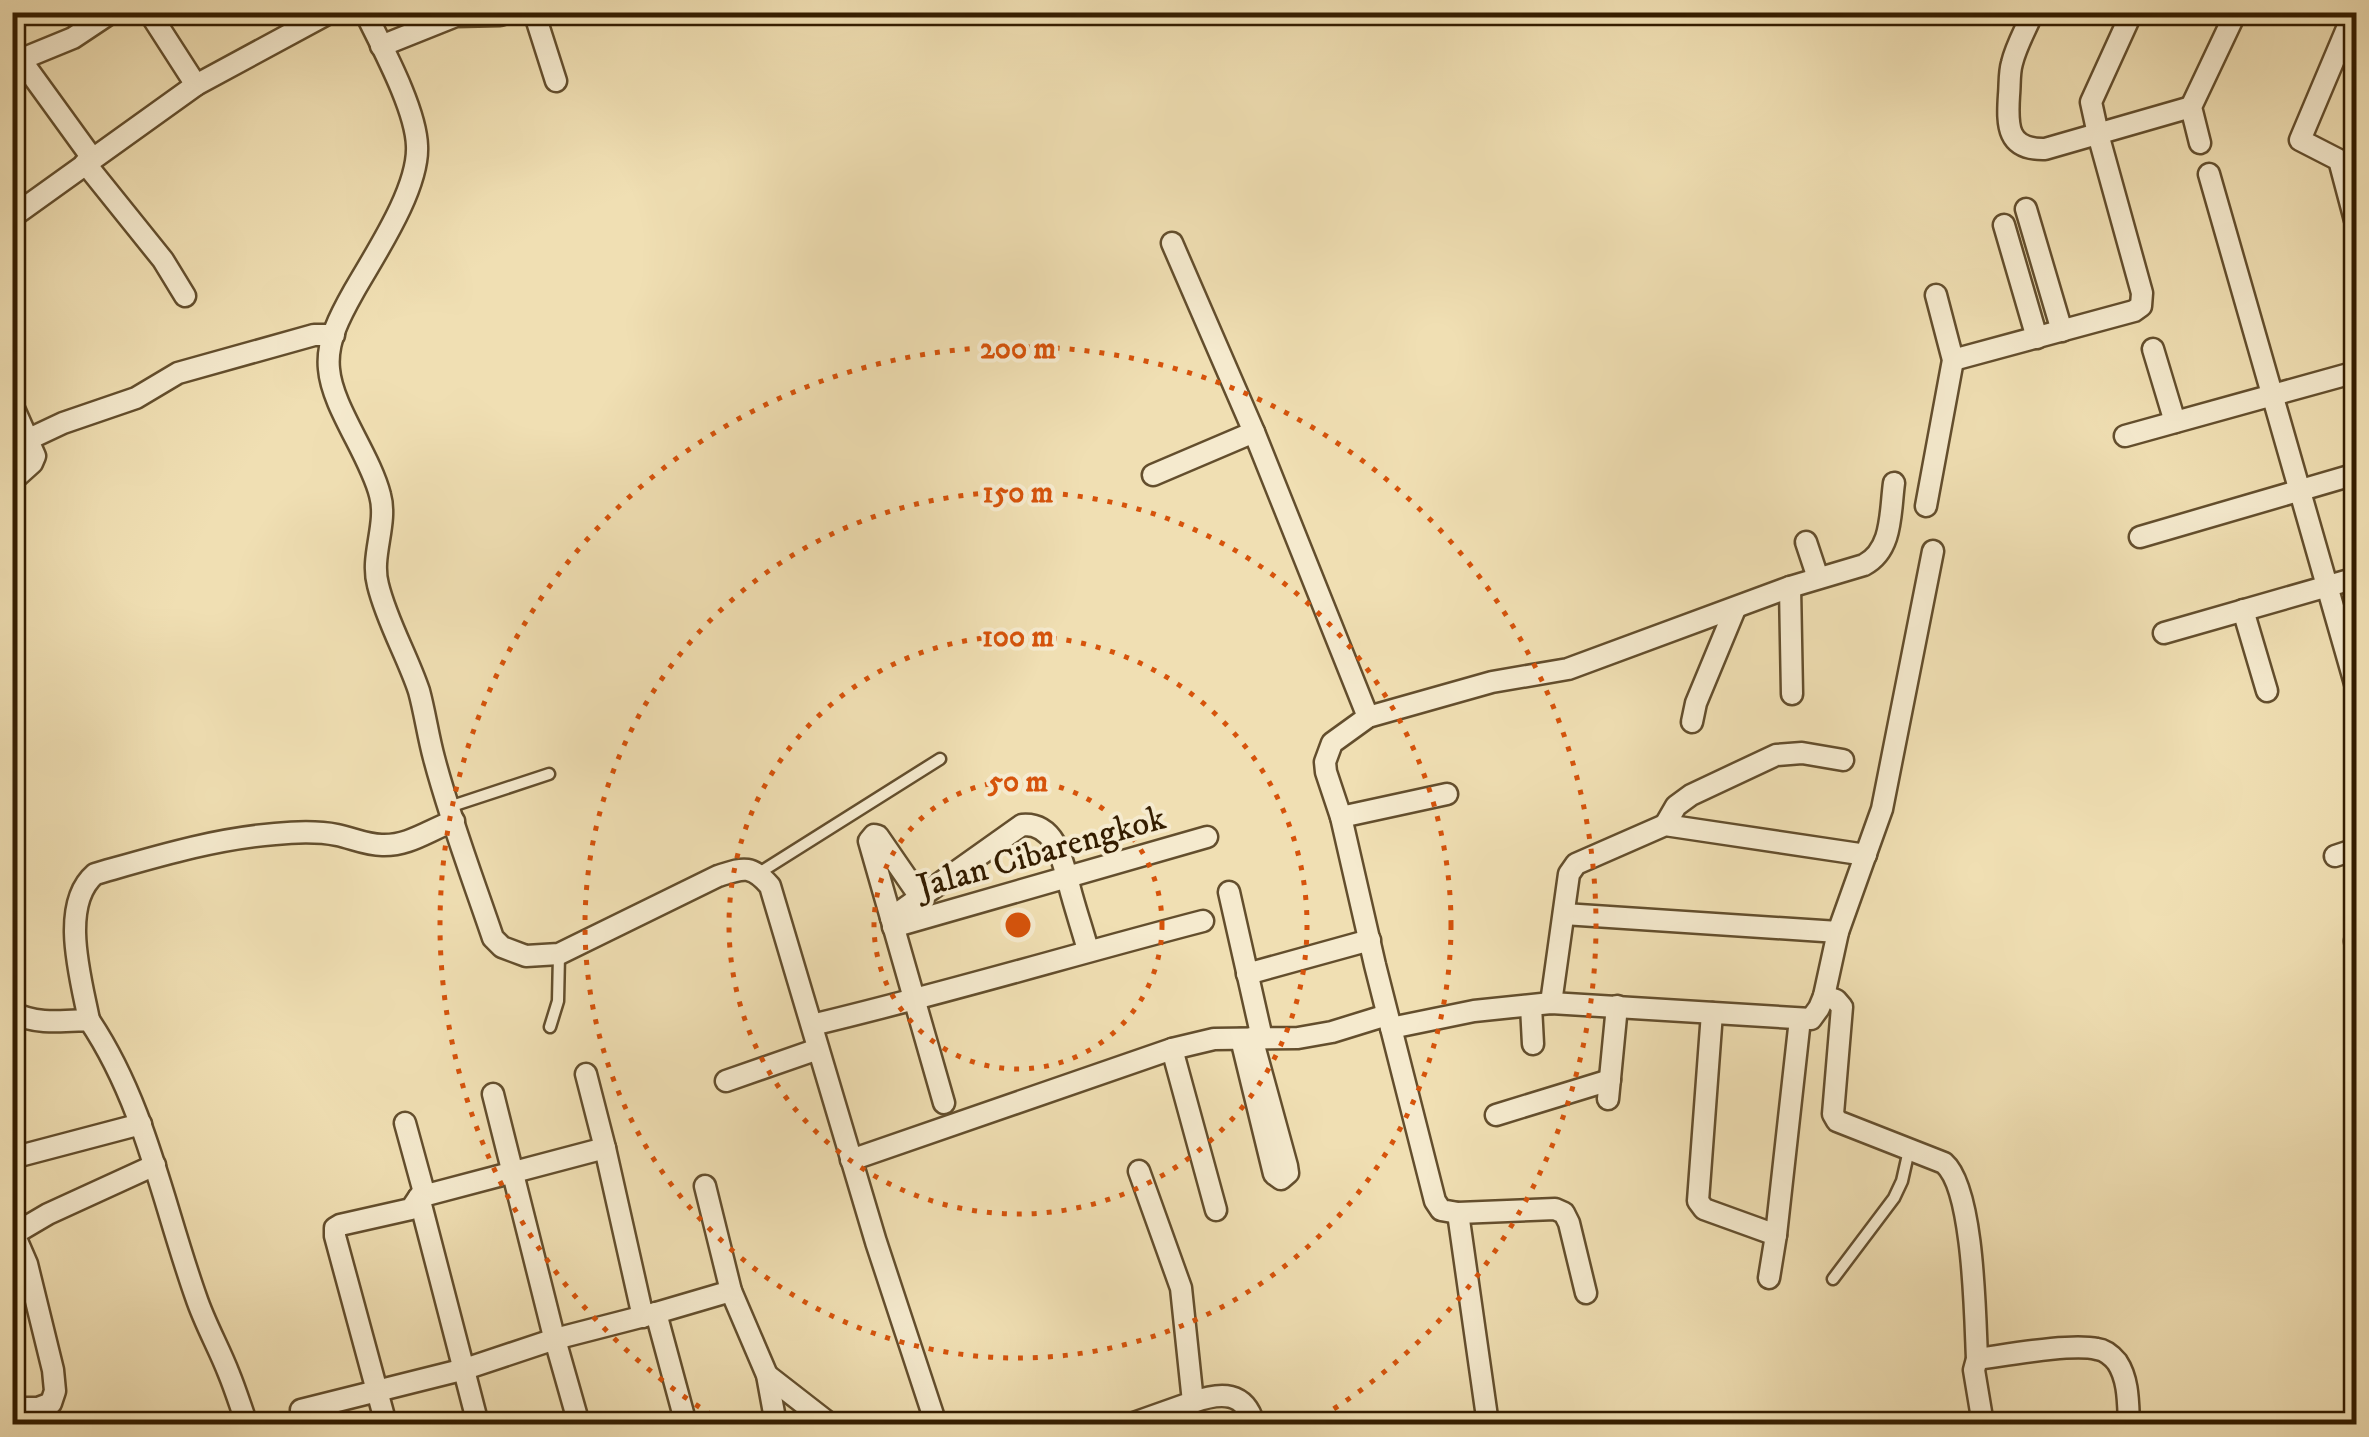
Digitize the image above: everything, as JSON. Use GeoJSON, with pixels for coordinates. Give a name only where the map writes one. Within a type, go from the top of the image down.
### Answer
{"type":"FeatureCollection","features":[{"type":"Feature","properties":{"kind":"street"},"geometry":{"type":"LineString","coordinates":[[112,12],[73,38],[16,61],[154,247],[185,296]]}},
{"type":"Feature","properties":{"kind":"street"},"geometry":{"type":"LineString","coordinates":[[149,12],[196,85]]}},
{"type":"Feature","properties":{"kind":"street"},"geometry":{"type":"LineString","coordinates":[[12,216],[196,85],[331,12]]}},
{"type":"Feature","properties":{"kind":"street"},"geometry":{"type":"LineString","coordinates":[[366,12],[404,96],[418,142],[417,161],[414,176],[389,228],[338,318],[328,358],[329,374],[377,482],[382,501],[376,582],[420,694],[434,758],[493,938],[502,947],[526,956],[560,954],[718,876],[748,869],[759,873],[770,886],[851,1160],[936,1424]]}},
{"type":"Feature","properties":{"kind":"street"},"geometry":{"type":"LineString","coordinates":[[382,46],[456,16],[510,12]]}},
{"type":"Feature","properties":{"kind":"street"},"geometry":{"type":"LineString","coordinates":[[534,12],[556,81]]}},
{"type":"Feature","properties":{"kind":"street"},"geometry":{"type":"LineString","coordinates":[[2034,12],[2012,64],[2009,128],[2021,145],[2040,149],[2191,107]]}},
{"type":"Feature","properties":{"kind":"street"},"geometry":{"type":"LineString","coordinates":[[1953,360],[2134,311],[2140,306],[2143,299],[2091,102],[2132,12]]}},
{"type":"Feature","properties":{"kind":"street"},"geometry":{"type":"LineString","coordinates":[[2200,143],[2191,107],[2236,12]]}},
{"type":"Feature","properties":{"kind":"street"},"geometry":{"type":"LineString","coordinates":[[2354,12],[2300,140],[2339,160],[2356,224]]}},
{"type":"Feature","properties":{"kind":"street"},"geometry":{"type":"LineString","coordinates":[[2334,57],[2356,66]]}},
{"type":"Feature","properties":{"kind":"street"},"geometry":{"type":"LineString","coordinates":[[2209,174],[2356,687]]}},
{"type":"Feature","properties":{"kind":"street"},"geometry":{"type":"LineString","coordinates":[[2026,208],[2062,331]]}},
{"type":"Feature","properties":{"kind":"street"},"geometry":{"type":"LineString","coordinates":[[2004,226],[2037,338]]}},
{"type":"Feature","properties":{"kind":"street"},"geometry":{"type":"LineString","coordinates":[[1172,243],[1254,432],[1368,716]]}},
{"type":"Feature","properties":{"kind":"street"},"geometry":{"type":"LineString","coordinates":[[1926,506],[1953,360],[1936,295]]}},
{"type":"Feature","properties":{"kind":"street"},"geometry":{"type":"LineString","coordinates":[[29,440],[64,422],[136,398],[178,373],[314,336],[334,335]]}},
{"type":"Feature","properties":{"kind":"street"},"geometry":{"type":"LineString","coordinates":[[2153,349],[2175,422]]}},
{"type":"Feature","properties":{"kind":"street"},"geometry":{"type":"LineString","coordinates":[[2125,436],[2356,372]]}},
{"type":"Feature","properties":{"kind":"street"},"geometry":{"type":"LineString","coordinates":[[12,404],[35,456],[32,464],[12,481]]}},
{"type":"Feature","properties":{"kind":"street"},"geometry":{"type":"LineString","coordinates":[[1152,475],[1254,432]]}},
{"type":"Feature","properties":{"kind":"street"},"geometry":{"type":"LineString","coordinates":[[2140,538],[2356,474]]}},
{"type":"Feature","properties":{"kind":"street"},"geometry":{"type":"LineString","coordinates":[[1586,1293],[1569,1223],[1556,1208],[1458,1213],[1441,1210],[1435,1200],[1341,818],[1326,772],[1327,752],[1332,743],[1368,716],[1492,682],[1568,669],[1790,587],[1864,565],[1881,552],[1887,538],[1894,483]]}},
{"type":"Feature","properties":{"kind":"street"},"geometry":{"type":"LineString","coordinates":[[1806,542],[1818,578]]}},
{"type":"Feature","properties":{"kind":"street"},"geometry":{"type":"LineString","coordinates":[[851,1160],[1172,1049],[1214,1039],[1298,1038],[1389,1021],[1541,1004],[1811,1018],[1820,1008],[1838,932],[1882,809],[1933,551]]}},
{"type":"Feature","properties":{"kind":"street"},"geometry":{"type":"LineString","coordinates":[[2164,633],[2356,578]]}},
{"type":"Feature","properties":{"kind":"street"},"geometry":{"type":"LineString","coordinates":[[1790,587],[1792,694]]}},
{"type":"Feature","properties":{"kind":"street"},"geometry":{"type":"LineString","coordinates":[[1692,722],[1696,703],[1736,609]]}},
{"type":"Feature","properties":{"kind":"street"},"geometry":{"type":"LineString","coordinates":[[2243,610],[2267,691]]}},
{"type":"Feature","properties":{"kind":"street"},"geometry":{"type":"LineString","coordinates":[[1665,825],[1676,806],[1691,794],[1776,755],[1802,753],[1843,760]]}},
{"type":"Feature","properties":{"kind":"street"},"geometry":{"type":"LineString","coordinates":[[1341,818],[1447,794]]}},
{"type":"Feature","properties":{"kind":"street"},"geometry":{"type":"LineString","coordinates":[[247,1424],[196,1297],[140,1124],[108,1049],[88,1020],[76,952],[75,916],[85,883],[96,874],[196,845],[275,834],[333,834],[372,844],[408,842],[452,814]]}},
{"type":"Feature","properties":{"kind":"street"},"geometry":{"type":"LineString","coordinates":[[892,923],[920,898],[1022,825],[1031,824],[1041,828],[1060,852],[1088,950]]}},
{"type":"Feature","properties":{"kind":"street"},"geometry":{"type":"LineString","coordinates":[[1534,1044],[1564,914],[1569,874],[1576,864],[1665,825],[1866,855]]}},
{"type":"Feature","properties":{"kind":"street"},"geometry":{"type":"LineString","coordinates":[[920,898],[878,836],[870,838],[944,1103]]}},
{"type":"Feature","properties":{"kind":"street","name":"Jalan Cibarengkok"},"geometry":{"type":"LineString","coordinates":[[892,923],[1207,838]]}},
{"type":"Feature","properties":{"kind":"street"},"geometry":{"type":"LineString","coordinates":[[2335,856],[2356,849]]}},
{"type":"Feature","properties":{"kind":"street"},"geometry":{"type":"LineString","coordinates":[[1230,892],[1247,974],[1251,1038],[1274,1174],[1281,1180],[1288,1173],[1287,1166],[1251,1038]]}},
{"type":"Feature","properties":{"kind":"street"},"geometry":{"type":"LineString","coordinates":[[1564,914],[1838,932]]}},
{"type":"Feature","properties":{"kind":"street"},"geometry":{"type":"LineString","coordinates":[[812,1025],[914,1001],[1202,920]]}},
{"type":"Feature","properties":{"kind":"street"},"geometry":{"type":"LineString","coordinates":[[2356,935],[2356,948]]}},
{"type":"Feature","properties":{"kind":"street"},"geometry":{"type":"LineString","coordinates":[[1247,974],[1370,940]]}},
{"type":"Feature","properties":{"kind":"street"},"geometry":{"type":"LineString","coordinates":[[1824,996],[1842,1007],[1833,1114],[1836,1121],[1944,1163],[1957,1180],[1970,1248],[1977,1359],[1974,1370],[1984,1424]]}},
{"type":"Feature","properties":{"kind":"street"},"geometry":{"type":"LineString","coordinates":[[1496,1116],[1609,1089],[1617,1006]]}},
{"type":"Feature","properties":{"kind":"street"},"geometry":{"type":"LineString","coordinates":[[12,1012],[50,1022],[88,1020]]}},
{"type":"Feature","properties":{"kind":"street"},"geometry":{"type":"LineString","coordinates":[[1712,1013],[1698,1201],[1704,1208],[1776,1235]]}},
{"type":"Feature","properties":{"kind":"street"},"geometry":{"type":"LineString","coordinates":[[1769,1278],[1800,1019]]}},
{"type":"Feature","properties":{"kind":"street"},"geometry":{"type":"LineString","coordinates":[[1172,1049],[1216,1210]]}},
{"type":"Feature","properties":{"kind":"street"},"geometry":{"type":"LineString","coordinates":[[726,1081],[818,1050]]}},
{"type":"Feature","properties":{"kind":"street"},"geometry":{"type":"LineString","coordinates":[[586,1074],[650,1315],[686,1424]]}},
{"type":"Feature","properties":{"kind":"street"},"geometry":{"type":"LineString","coordinates":[[492,1094],[579,1424]]}},
{"type":"Feature","properties":{"kind":"street"},"geometry":{"type":"LineString","coordinates":[[405,1123],[478,1424]]}},
{"type":"Feature","properties":{"kind":"street"},"geometry":{"type":"LineString","coordinates":[[12,1158],[140,1124]]}},
{"type":"Feature","properties":{"kind":"street"},"geometry":{"type":"LineString","coordinates":[[386,1424],[335,1228],[410,1209],[422,1197],[605,1148]]}},
{"type":"Feature","properties":{"kind":"street"},"geometry":{"type":"LineString","coordinates":[[12,1408],[38,1408],[51,1403],[55,1391],[27,1264],[13,1233],[155,1165]]}},
{"type":"Feature","properties":{"kind":"street"},"geometry":{"type":"LineString","coordinates":[[1139,1171],[1181,1288],[1192,1402]]}},
{"type":"Feature","properties":{"kind":"street"},"geometry":{"type":"LineString","coordinates":[[706,1186],[732,1291],[767,1375],[776,1424]]}},
{"type":"Feature","properties":{"kind":"street"},"geometry":{"type":"LineString","coordinates":[[1458,1213],[1488,1424]]}},
{"type":"Feature","properties":{"kind":"street"},"geometry":{"type":"LineString","coordinates":[[302,1410],[465,1369],[556,1339],[732,1291]]}},
{"type":"Feature","properties":{"kind":"street"},"geometry":{"type":"LineString","coordinates":[[1977,1359],[2059,1350],[2104,1350],[2123,1374],[2129,1424]]}},
{"type":"Feature","properties":{"kind":"street"},"geometry":{"type":"LineString","coordinates":[[767,1375],[830,1424]]}},
{"type":"Feature","properties":{"kind":"street"},"geometry":{"type":"LineString","coordinates":[[1130,1424],[1214,1395],[1242,1402],[1254,1424]]}},
{"type":"Feature","properties":{"kind":"lane"},"geometry":{"type":"LineString","coordinates":[[759,873],[940,760]]}},
{"type":"Feature","properties":{"kind":"lane"},"geometry":{"type":"LineString","coordinates":[[452,814],[549,774]]}},
{"type":"Feature","properties":{"kind":"lane"},"geometry":{"type":"LineString","coordinates":[[550,1028],[558,1001],[560,954]]}},
{"type":"Feature","properties":{"kind":"lane"},"geometry":{"type":"LineString","coordinates":[[1834,1278],[1894,1198],[1910,1150]]}}]}
